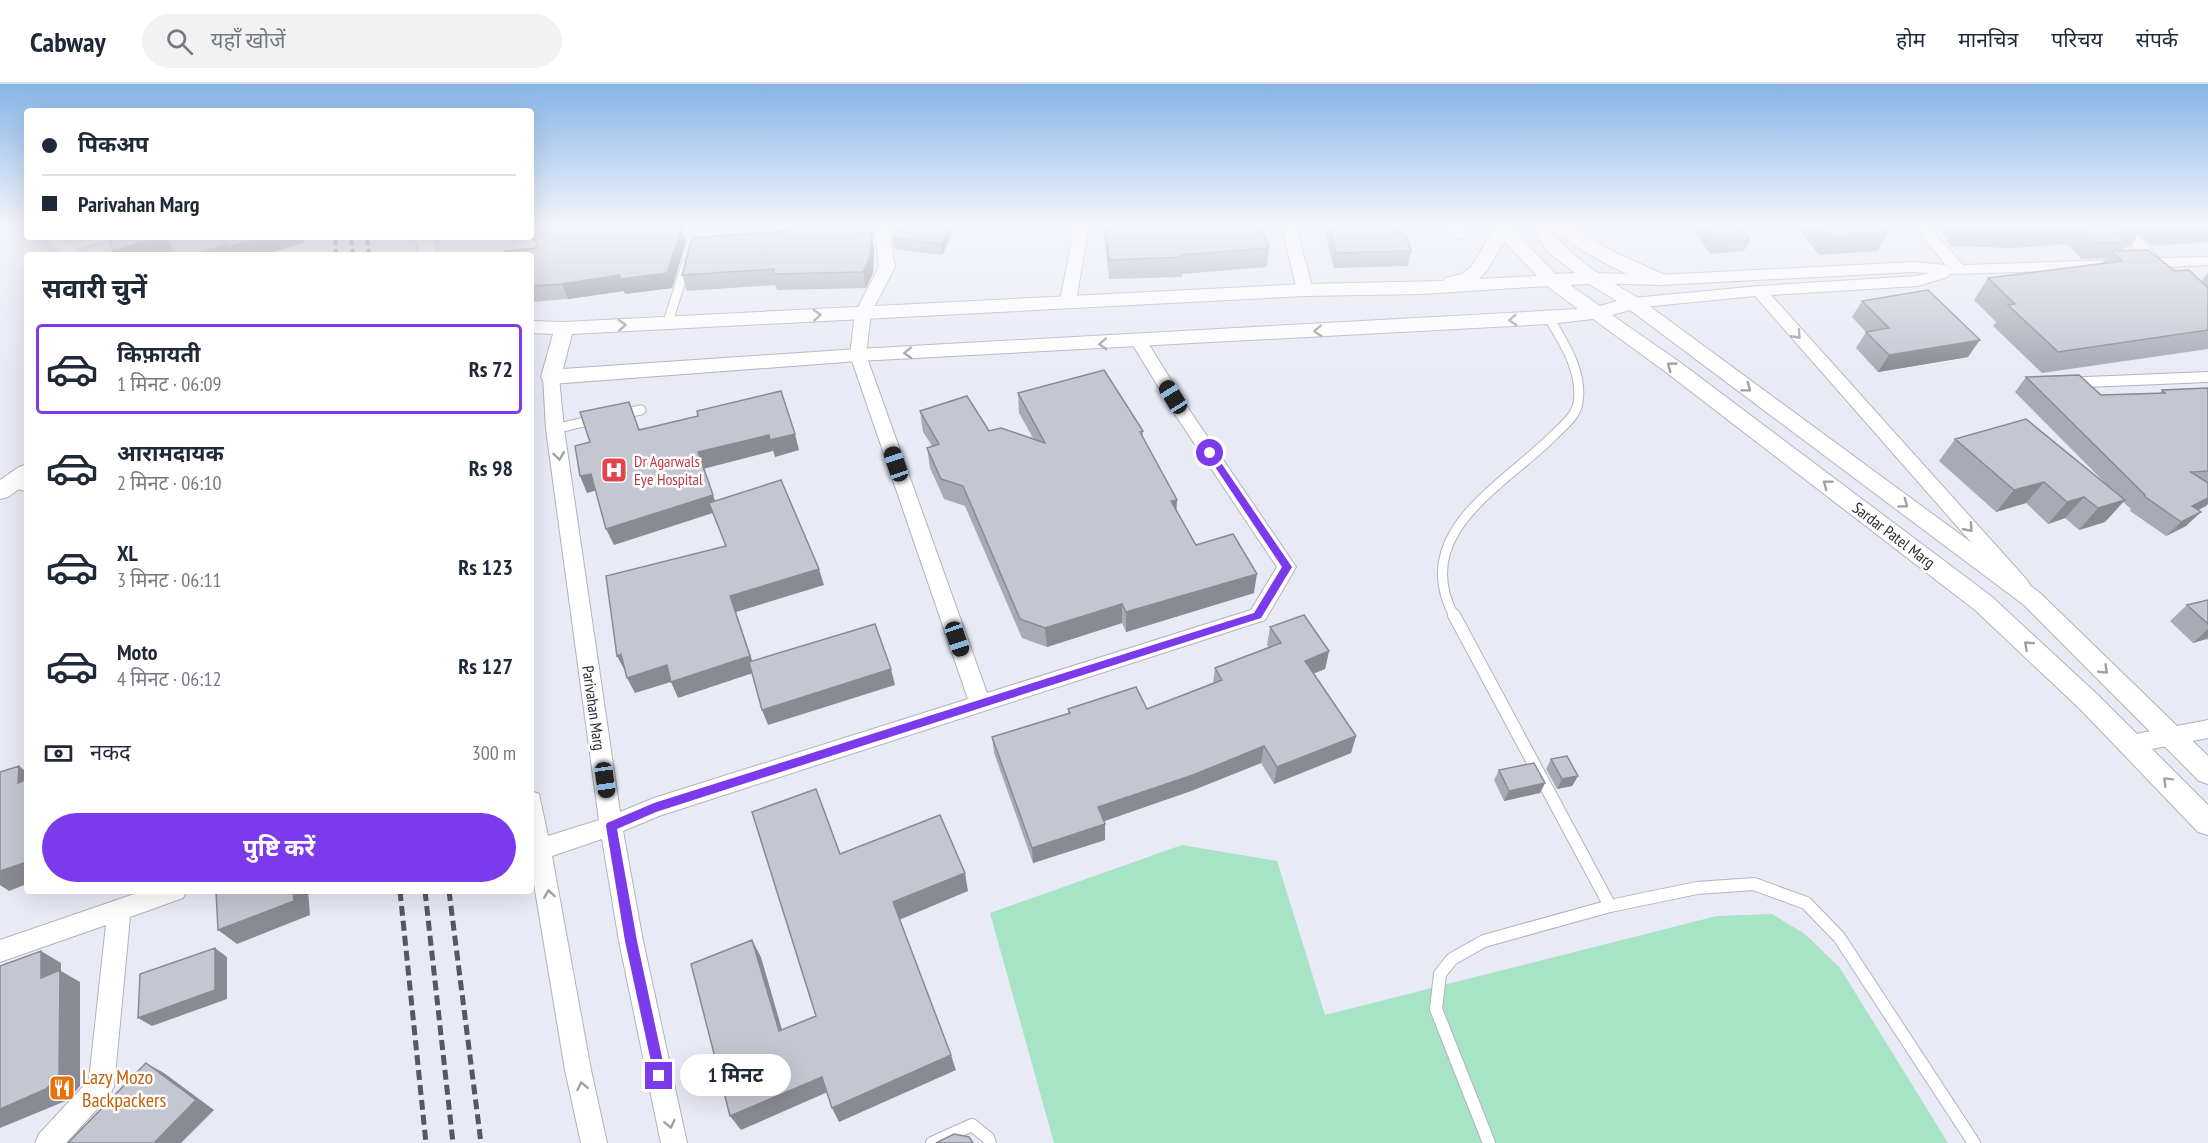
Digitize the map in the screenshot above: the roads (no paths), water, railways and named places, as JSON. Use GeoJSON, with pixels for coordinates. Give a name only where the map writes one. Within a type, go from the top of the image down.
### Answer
{"type":"FeatureCollection","features":[{"type":"Feature","properties":{"kind":"street"},"geometry":{"type":"LineString","coordinates":[[884,273],[863,313],[858,355],[980,704]]}},
{"type":"Feature","properties":{"kind":"street"},"geometry":{"type":"LineString","coordinates":[[1068,301],[1073,273]]}},
{"type":"Feature","properties":{"kind":"street"},"geometry":{"type":"LineString","coordinates":[[1301,273],[1305,290]]}},
{"type":"Feature","properties":{"kind":"street"},"geometry":{"type":"LineString","coordinates":[[1424,288],[1468,279],[1474,273]]}},
{"type":"Feature","properties":{"kind":"street","name":"Sardar Patel Marg"},"geometry":{"type":"LineString","coordinates":[[1544,273],[1552,282],[1674,368],[1983,603],[2131,744],[2208,823]]}},
{"type":"Feature","properties":{"kind":"street"},"geometry":{"type":"LineString","coordinates":[[1587,273],[1633,303],[2032,599]]}},
{"type":"Feature","properties":{"kind":"street"},"geometry":{"type":"LineString","coordinates":[[1642,273],[1660,280]]}},
{"type":"Feature","properties":{"kind":"street"},"geometry":{"type":"LineString","coordinates":[[534,327],[564,328],[1305,290],[1424,288],[1593,278],[1660,280],[1788,273]]}},
{"type":"Feature","properties":{"kind":"street"},"geometry":{"type":"LineString","coordinates":[[564,328],[551,376],[858,355],[1139,342],[1549,318],[1595,312],[1633,303],[1759,291],[1918,281],[1946,273]]}},
{"type":"Feature","properties":{"kind":"street"},"geometry":{"type":"LineString","coordinates":[[2165,273],[2170,278]]}},
{"type":"Feature","properties":{"kind":"street"},"geometry":{"type":"LineString","coordinates":[[1759,291],[2032,599],[2208,773]]}},
{"type":"Feature","properties":{"kind":"street"},"geometry":{"type":"LineString","coordinates":[[541,849],[611,826],[654,808],[1258,615],[1287,567],[1184,415],[1139,342]]}},
{"type":"Feature","properties":{"kind":"street","name":"Parivahan Marg"},"geometry":{"type":"LineString","coordinates":[[551,376],[555,429],[611,826],[631,941],[674,1143]]}},
{"type":"Feature","properties":{"kind":"street"},"geometry":{"type":"LineString","coordinates":[[2062,383],[2208,377]]}},
{"type":"Feature","properties":{"kind":"street"},"geometry":{"type":"LineString","coordinates":[[2131,744],[2208,729]]}},
{"type":"Feature","properties":{"kind":"street"},"geometry":{"type":"LineString","coordinates":[[534,815],[578,1070],[594,1143]]}},
{"type":"Feature","properties":{"kind":"street"},"geometry":{"type":"LineString","coordinates":[[0,951],[166,894]]}},
{"type":"Feature","properties":{"kind":"street"},"geometry":{"type":"LineString","coordinates":[[48,1143],[101,1086],[119,910]]}},
{"type":"Feature","properties":{"kind":"lane"},"geometry":{"type":"LineString","coordinates":[[668,322],[684,273]]}},
{"type":"Feature","properties":{"kind":"lane"},"geometry":{"type":"LineString","coordinates":[[1549,318],[1562,341],[1579,385],[1578,405],[1549,441],[1494,484],[1469,509],[1453,532],[1444,560],[1442,584],[1451,610],[1610,906]]}},
{"type":"Feature","properties":{"kind":"lane"},"geometry":{"type":"LineString","coordinates":[[555,429],[641,410]]}},
{"type":"Feature","properties":{"kind":"lane"},"geometry":{"type":"LineString","coordinates":[[1489,1143],[1436,1009],[1440,974],[1452,959],[1484,941],[1610,906],[1697,888],[1754,884],[1806,903],[1839,937],[1974,1143]]}},
{"type":"Feature","properties":{"kind":"lane"},"geometry":{"type":"LineString","coordinates":[[932,1143],[972,1125],[988,1138],[990,1143]]}},
{"type":"Feature","properties":{"kind":"railway"},"geometry":{"type":"LineString","coordinates":[[400,894],[426,1143]]}},
{"type":"Feature","properties":{"kind":"railway"},"geometry":{"type":"LineString","coordinates":[[425,894],[453,1143]]}},
{"type":"Feature","properties":{"kind":"railway"},"geometry":{"type":"LineString","coordinates":[[449,894],[481,1143]]}},
{"type":"Feature","properties":{"kind":"place","name":"Dr Agarwals Eye Hospital"},"geometry":{"type":"Point","coordinates":[614,470]}},
{"type":"Feature","properties":{"kind":"place","name":"Lazy Mozo Backpackers"},"geometry":{"type":"Point","coordinates":[62,1088]}}]}
